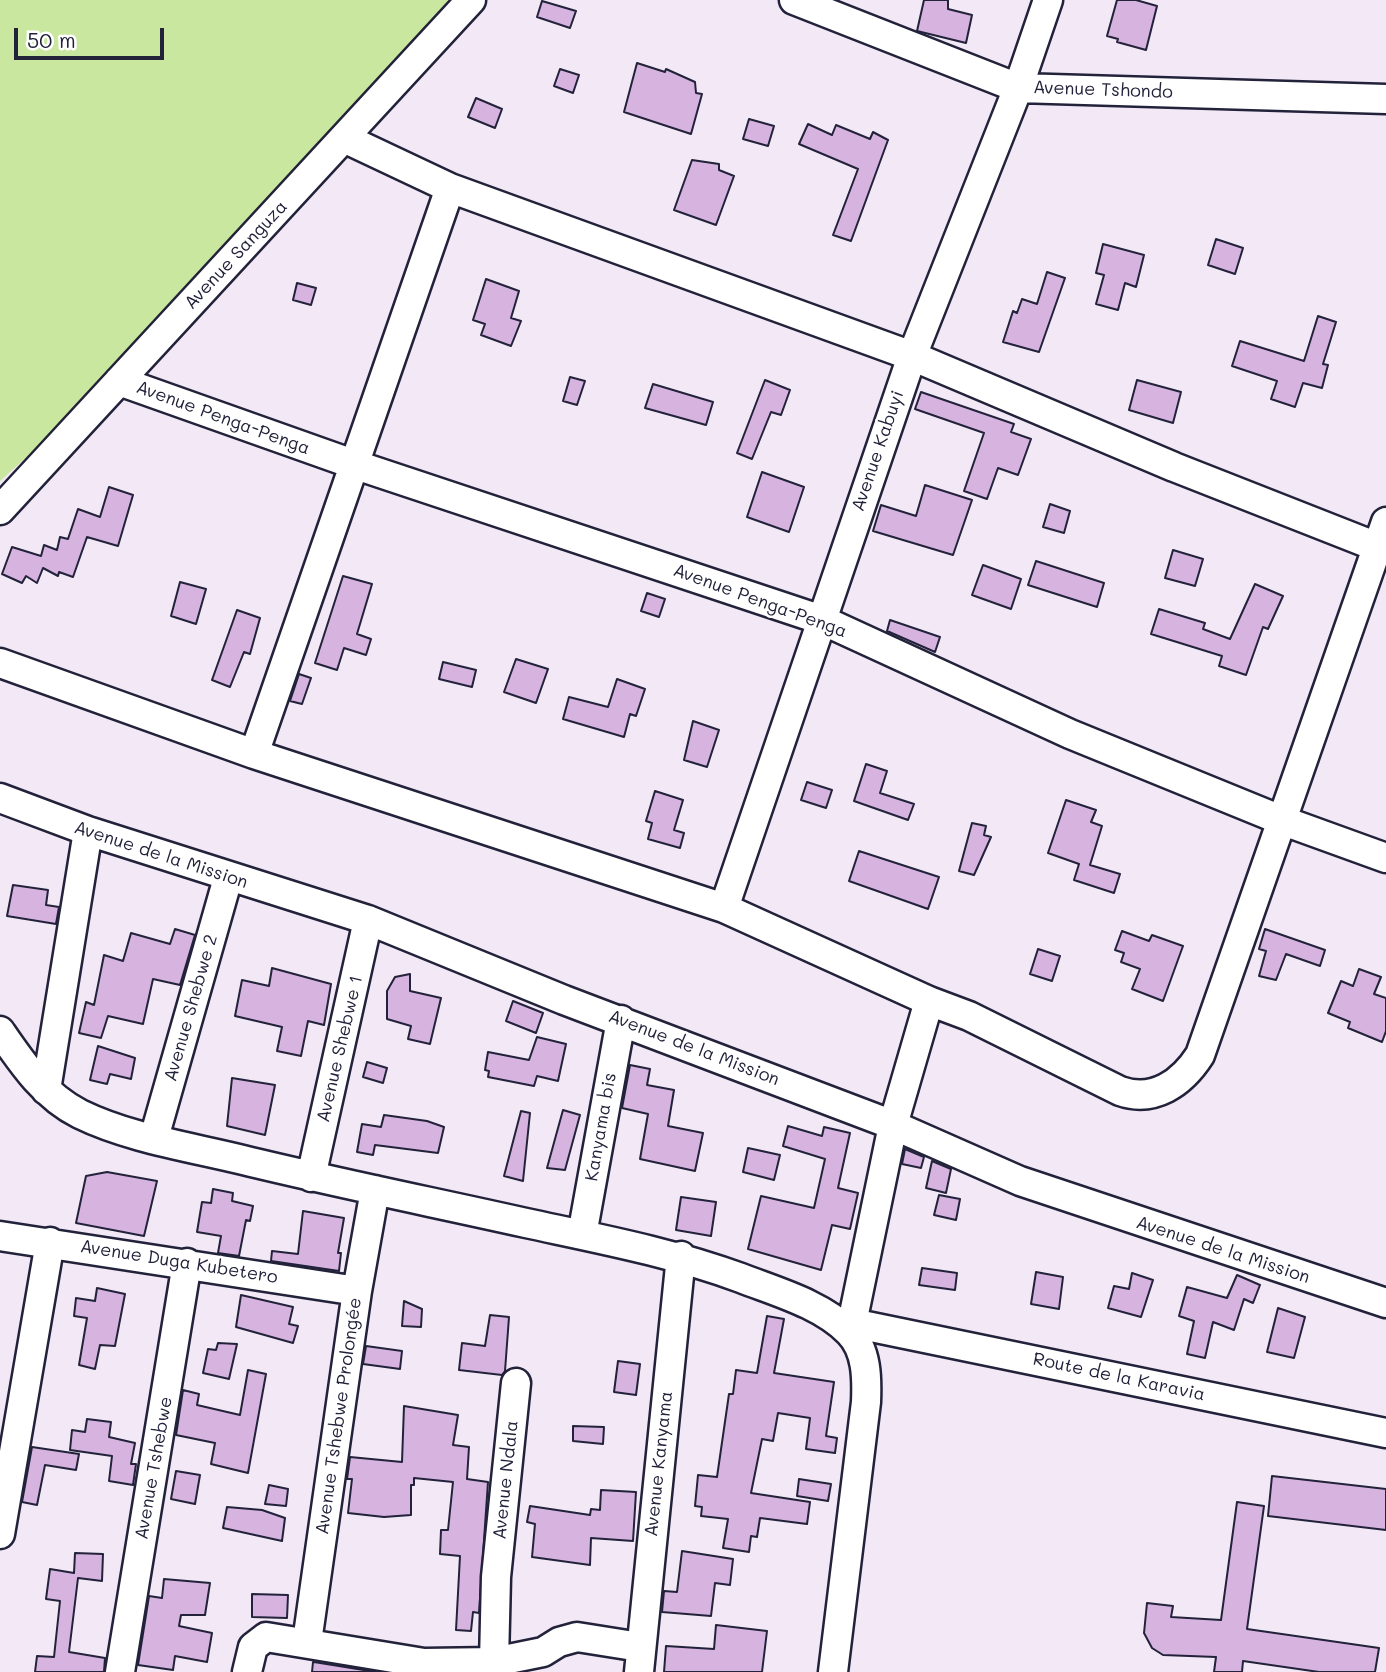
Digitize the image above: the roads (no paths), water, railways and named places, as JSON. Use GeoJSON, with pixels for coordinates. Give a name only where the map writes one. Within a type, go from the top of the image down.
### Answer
{"type":"FeatureCollection","features":[{"type":"Feature","properties":{"kind":"street","name":"Avenue Tshondo"},"geometry":{"type":"LineString","coordinates":[[794,0],[1018,88],[1386,99]]}},
{"type":"Feature","properties":{"kind":"street","name":"Avenue Kabuyi"},"geometry":{"type":"LineString","coordinates":[[724,908],[912,356],[1018,88],[1048,0]]}},
{"type":"Feature","properties":{"kind":"street","name":"Avenue Sanguza"},"geometry":{"type":"LineString","coordinates":[[0,510],[344,138],[461,4]]}},
{"type":"Feature","properties":{"kind":"street"},"geometry":{"type":"LineString","coordinates":[[0,663],[254,754],[724,908],[929,1001],[1009,1034],[1120,1091],[1144,1095],[1167,1089],[1188,1072],[1200,1055],[1383,535],[1174,467],[912,356],[450,188],[344,138]]}},
{"type":"Feature","properties":{"kind":"street"},"geometry":{"type":"LineString","coordinates":[[254,754],[450,188]]}},
{"type":"Feature","properties":{"kind":"street","name":"Avenue Penga-Penga"},"geometry":{"type":"LineString","coordinates":[[120,381],[353,464],[822,620],[1070,734],[1281,820],[1386,858]]}},
{"type":"Feature","properties":{"kind":"street","name":"Avenue de la Mission"},"geometry":{"type":"LineString","coordinates":[[0,798],[228,878],[368,920],[564,1000],[893,1125],[1020,1181],[1386,1303]]}},
{"type":"Feature","properties":{"kind":"street"},"geometry":{"type":"LineString","coordinates":[[46,1090],[88,831]]}},
{"type":"Feature","properties":{"kind":"street","name":"Avenue Shebwe 2"},"geometry":{"type":"LineString","coordinates":[[154,1138],[228,878]]}},
{"type":"Feature","properties":{"kind":"street","name":"Avenue Shebwe 1"},"geometry":{"type":"LineString","coordinates":[[311,1177],[368,920]]}},
{"type":"Feature","properties":{"kind":"street"},"geometry":{"type":"LineString","coordinates":[[833,1672],[866,1402],[864,1365],[851,1328],[893,1125],[929,1001]]}},
{"type":"Feature","properties":{"kind":"street","name":"Kanyama bis"},"geometry":{"type":"LineString","coordinates":[[582,1235],[621,1020]]}},
{"type":"Feature","properties":{"kind":"street"},"geometry":{"type":"LineString","coordinates":[[0,1031],[46,1090],[81,1114],[154,1138],[311,1177],[681,1256],[802,1302],[851,1328]]}},
{"type":"Feature","properties":{"kind":"street","name":"Avenue Tshebwe Prolongée"},"geometry":{"type":"LineString","coordinates":[[307,1642],[357,1290],[375,1191]]}},
{"type":"Feature","properties":{"kind":"street","name":"Avenue Duga Kubetero"},"geometry":{"type":"LineString","coordinates":[[0,1236],[357,1290]]}},
{"type":"Feature","properties":{"kind":"street"},"geometry":{"type":"LineString","coordinates":[[0,1534],[50,1242]]}},
{"type":"Feature","properties":{"kind":"street","name":"Avenue Kanyama"},"geometry":{"type":"LineString","coordinates":[[639,1660],[681,1256]]}},
{"type":"Feature","properties":{"kind":"street","name":"Avenue Tshebwe"},"geometry":{"type":"LineString","coordinates":[[120,1672],[187,1263]]}},
{"type":"Feature","properties":{"kind":"street","name":"Route de la Karavia"},"geometry":{"type":"LineString","coordinates":[[851,1328],[1386,1433]]}},
{"type":"Feature","properties":{"kind":"street","name":"Avenue Ndala"},"geometry":{"type":"LineString","coordinates":[[494,1662],[496,1577],[516,1383]]}},
{"type":"Feature","properties":{"kind":"street"},"geometry":{"type":"LineString","coordinates":[[247,1672],[249,1655],[260,1639],[274,1637],[425,1663],[494,1662],[543,1652],[577,1637],[639,1660]]}}]}
